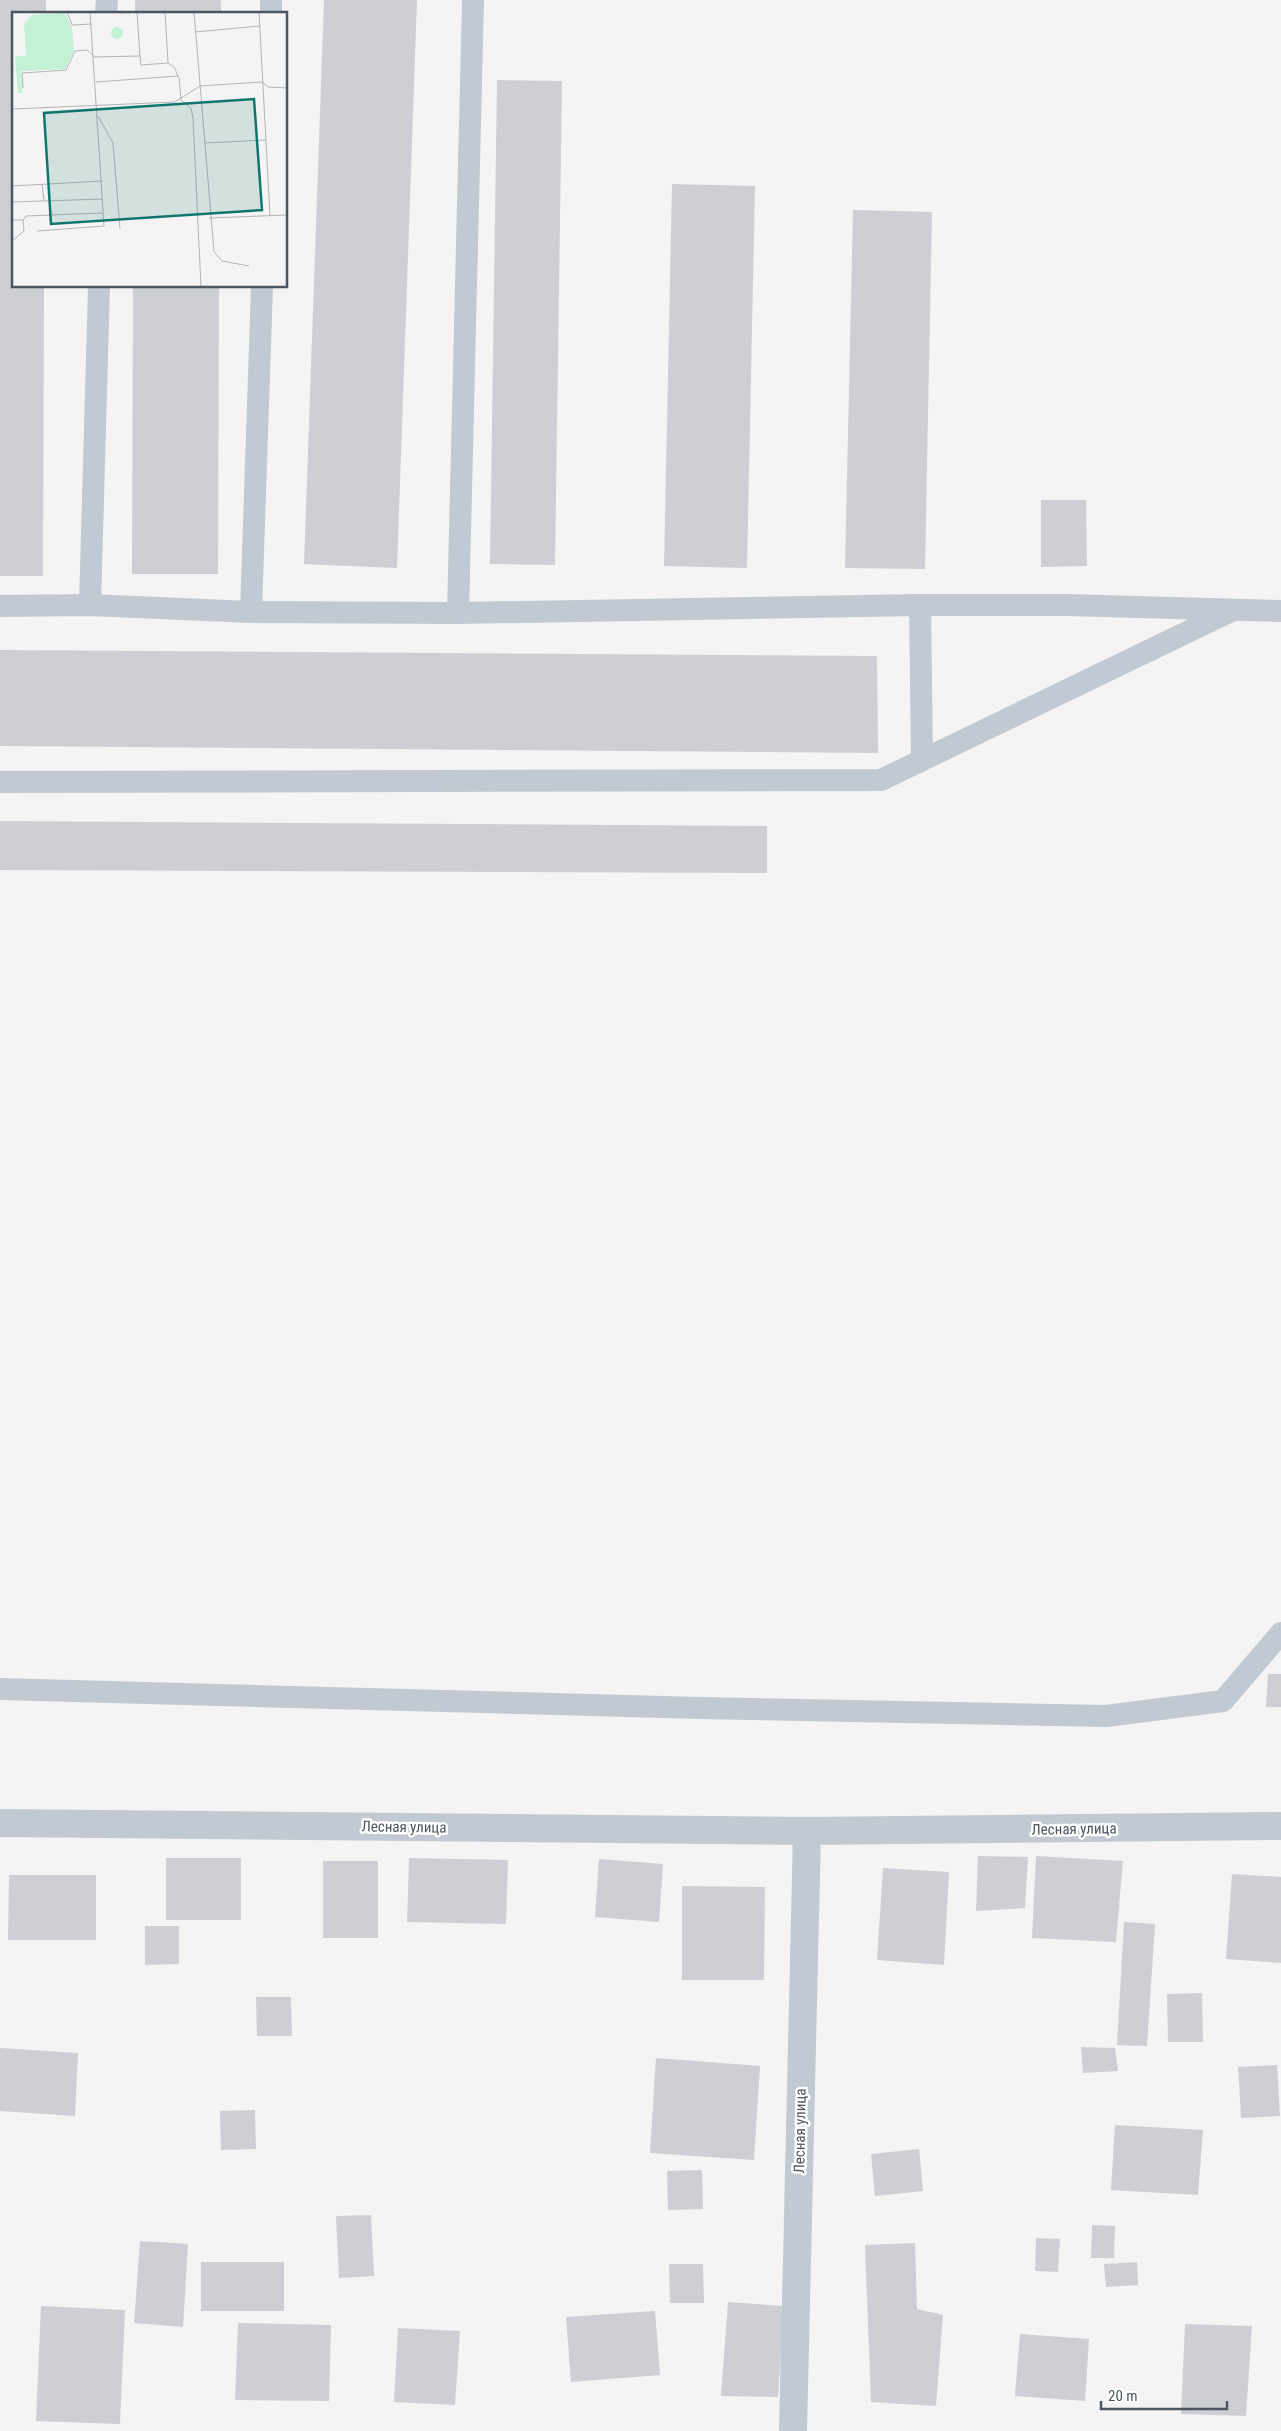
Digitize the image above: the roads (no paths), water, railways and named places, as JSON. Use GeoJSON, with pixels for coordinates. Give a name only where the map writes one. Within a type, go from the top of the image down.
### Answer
{"type":"FeatureCollection","features":[{"type":"Feature","properties":{"kind":"street","name":"Лесная улица"},"geometry":{"type":"LineString","coordinates":[[0,1823],[807,1831],[1281,1826]]}},
{"type":"Feature","properties":{"kind":"street","name":"Лесная улица"},"geometry":{"type":"LineString","coordinates":[[794,2431],[807,1831]]}},
{"type":"Feature","properties":{"kind":"lane"},"geometry":{"type":"LineString","coordinates":[[458,613],[473,0]]}},
{"type":"Feature","properties":{"kind":"lane"},"geometry":{"type":"LineString","coordinates":[[90,605],[99,288]]}},
{"type":"Feature","properties":{"kind":"lane"},"geometry":{"type":"LineString","coordinates":[[251,612],[262,288]]}},
{"type":"Feature","properties":{"kind":"lane"},"geometry":{"type":"LineString","coordinates":[[0,606],[90,605],[251,612],[458,613],[920,605],[1067,605],[1281,612]]}},
{"type":"Feature","properties":{"kind":"lane"},"geometry":{"type":"LineString","coordinates":[[920,605],[922,760]]}},
{"type":"Feature","properties":{"kind":"lane"},"geometry":{"type":"LineString","coordinates":[[0,782],[882,780],[1234,609]]}},
{"type":"Feature","properties":{"kind":"lane"},"geometry":{"type":"LineString","coordinates":[[0,1689],[700,1708],[1106,1716],[1223,1701],[1281,1633]]}}]}
